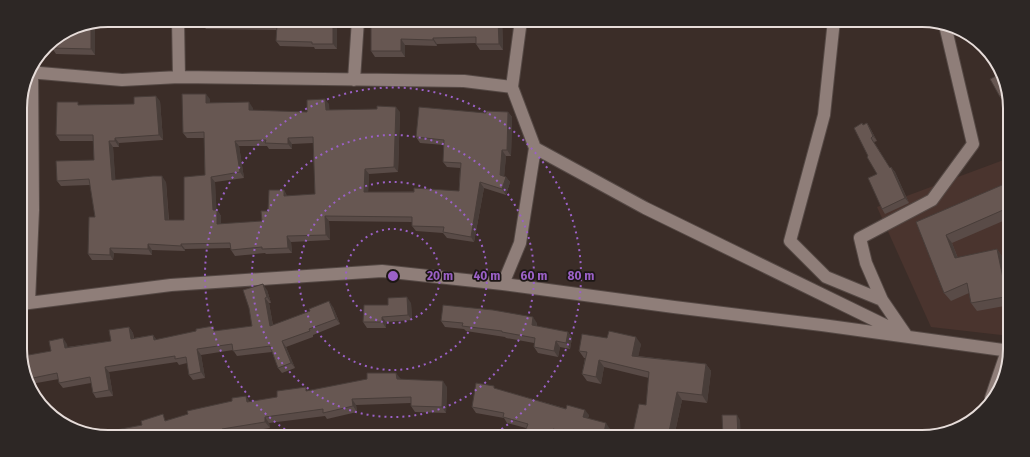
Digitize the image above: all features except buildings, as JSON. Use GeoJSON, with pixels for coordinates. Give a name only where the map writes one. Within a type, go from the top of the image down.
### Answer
{"type":"FeatureCollection","features":[{"type":"Feature","properties":{"kind":"street"},"geometry":{"type":"LineString","coordinates":[[178,27],[179,77]]}},
{"type":"Feature","properties":{"kind":"street"},"geometry":{"type":"LineString","coordinates":[[354,80],[358,27]]}},
{"type":"Feature","properties":{"kind":"street"},"geometry":{"type":"LineString","coordinates":[[503,284],[520,243],[535,148],[512,87],[520,27]]}},
{"type":"Feature","properties":{"kind":"street"},"geometry":{"type":"LineString","coordinates":[[833,27],[824,115],[790,241],[826,277],[882,300]]}},
{"type":"Feature","properties":{"kind":"street"},"geometry":{"type":"LineString","coordinates":[[907,336],[882,300],[866,263],[860,238],[932,200],[973,144],[947,31]]}},
{"type":"Feature","properties":{"kind":"street"},"geometry":{"type":"LineString","coordinates":[[36,71],[122,80],[179,77],[464,81],[512,87]]}},
{"type":"Feature","properties":{"kind":"street"},"geometry":{"type":"LineString","coordinates":[[27,282],[34,210],[31,83]]}},
{"type":"Feature","properties":{"kind":"street"},"geometry":{"type":"LineString","coordinates":[[535,148],[645,208],[907,336]]}},
{"type":"Feature","properties":{"kind":"street"},"geometry":{"type":"LineString","coordinates":[[27,303],[171,285],[382,271],[503,284],[907,336],[1003,350]]}},
{"type":"Feature","properties":{"kind":"shaded area"},"geometry":{"type":"Polygon","coordinates":[[[1003,160],[1003,335],[931,327],[877,207],[1003,160]]]}}]}
